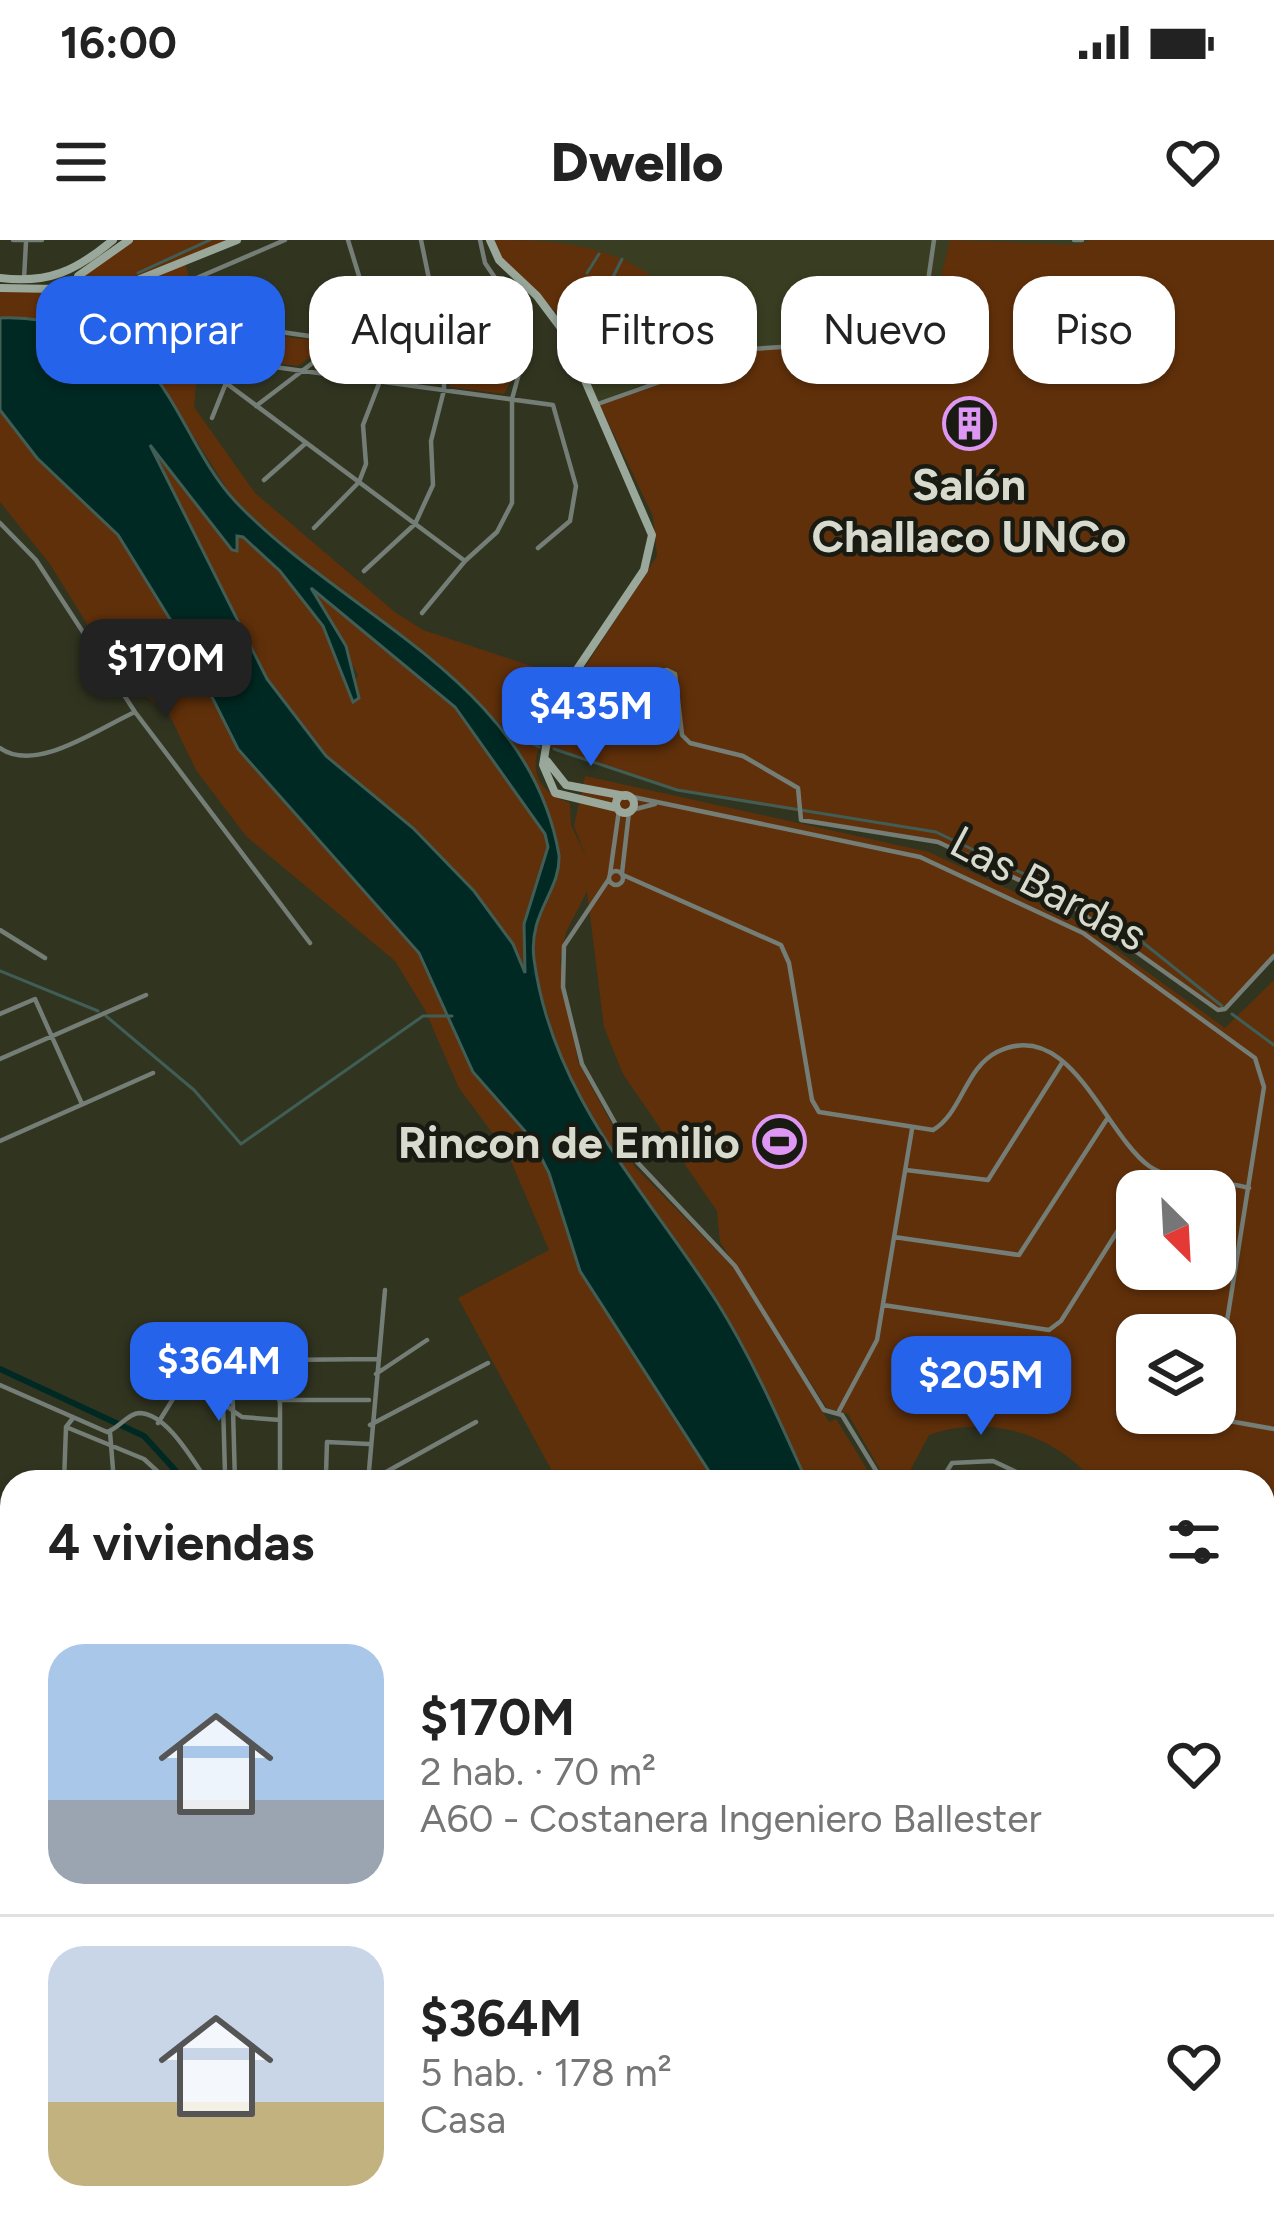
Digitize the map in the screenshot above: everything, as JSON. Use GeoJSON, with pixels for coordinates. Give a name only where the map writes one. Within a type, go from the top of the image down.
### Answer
{"type":"FeatureCollection","features":[{"type":"Feature","properties":{"kind":"street"},"geometry":{"type":"LineString","coordinates":[[13,240],[43,240]]}},
{"type":"Feature","properties":{"kind":"street"},"geometry":{"type":"LineString","coordinates":[[0,278],[24,286],[62,275],[113,240]]}},
{"type":"Feature","properties":{"kind":"street"},"geometry":{"type":"LineString","coordinates":[[78,276],[129,240]]}},
{"type":"Feature","properties":{"kind":"street"},"geometry":{"type":"LineString","coordinates":[[150,276],[237,240]]}},
{"type":"Feature","properties":{"kind":"street"},"geometry":{"type":"LineString","coordinates":[[201,276],[284,240]]}},
{"type":"Feature","properties":{"kind":"street"},"geometry":{"type":"LineString","coordinates":[[348,240],[359,276]]}},
{"type":"Feature","properties":{"kind":"street"},"geometry":{"type":"LineString","coordinates":[[364,571],[415,524],[433,485],[432,427],[444,390],[444,352],[421,240]]}},
{"type":"Feature","properties":{"kind":"street"},"geometry":{"type":"LineString","coordinates":[[422,613],[465,561],[497,532],[510,510],[512,399],[528,354],[528,329],[484,263],[480,240]]}},
{"type":"Feature","properties":{"kind":"street"},"geometry":{"type":"LineString","coordinates":[[490,240],[499,260],[560,324],[647,519],[652,542],[642,573],[562,687],[545,748],[544,773],[555,793],[624,810]]}},
{"type":"Feature","properties":{"kind":"street"},"geometry":{"type":"LineString","coordinates":[[593,406],[745,351],[797,346],[840,332],[902,321],[917,313],[927,296],[934,240]]}},
{"type":"Feature","properties":{"kind":"street"},"geometry":{"type":"LineString","coordinates":[[24,286],[30,241]]}},
{"type":"Feature","properties":{"kind":"street"},"geometry":{"type":"LineString","coordinates":[[0,288],[36,287]]}},
{"type":"Feature","properties":{"kind":"street"},"geometry":{"type":"LineString","coordinates":[[256,406],[309,364]]}},
{"type":"Feature","properties":{"kind":"street"},"geometry":{"type":"LineString","coordinates":[[285,368],[309,371]]}},
{"type":"Feature","properties":{"kind":"street"},"geometry":{"type":"LineString","coordinates":[[212,418],[226,384]]}},
{"type":"Feature","properties":{"kind":"street"},"geometry":{"type":"LineString","coordinates":[[227,384],[465,561]]}},
{"type":"Feature","properties":{"kind":"street"},"geometry":{"type":"LineString","coordinates":[[314,528],[359,482],[365,464],[363,425],[379,384]]}},
{"type":"Feature","properties":{"kind":"street"},"geometry":{"type":"LineString","coordinates":[[401,384],[556,408],[575,478],[570,520],[538,548]]}},
{"type":"Feature","properties":{"kind":"street"},"geometry":{"type":"LineString","coordinates":[[264,480],[306,443]]}},
{"type":"Feature","properties":{"kind":"street"},"geometry":{"type":"LineString","coordinates":[[0,523],[43,570],[135,712],[310,943]]}},
{"type":"Feature","properties":{"kind":"street"},"geometry":{"type":"LineString","coordinates":[[562,687],[608,688],[667,670],[675,674],[682,735],[690,743],[743,756],[780,773],[799,788],[799,817],[938,842],[1066,902],[1220,1010],[1274,956]]}},
{"type":"Feature","properties":{"kind":"street"},"geometry":{"type":"LineString","coordinates":[[0,748],[11,756],[33,758],[135,712]]}},
{"type":"Feature","properties":{"kind":"street"},"geometry":{"type":"LineString","coordinates":[[545,748],[549,769],[559,781],[627,796],[610,877],[569,931],[562,966],[572,1033],[587,1075],[642,1170],[731,1260],[824,1410],[839,1412]]}},
{"type":"Feature","properties":{"kind":"street","name":"Las Bardas"},"geometry":{"type":"LineString","coordinates":[[627,796],[912,854],[1096,941],[1260,1065],[1264,1087],[1215,1397],[1229,1421],[1274,1429]]}},
{"type":"Feature","properties":{"kind":"street","name":"Las Bardas"},"geometry":{"type":"LineString","coordinates":[[624,810],[658,803]]}},
{"type":"Feature","properties":{"kind":"street"},"geometry":{"type":"LineString","coordinates":[[618,885],[623,874],[624,810]]}},
{"type":"Feature","properties":{"kind":"street"},"geometry":{"type":"LineString","coordinates":[[610,877],[623,874]]}},
{"type":"Feature","properties":{"kind":"street"},"geometry":{"type":"LineString","coordinates":[[623,874],[638,886],[781,945],[789,963],[816,1110],[912,1129],[940,1126],[977,1069],[997,1052],[1032,1045],[1063,1061],[1156,1170]]}},
{"type":"Feature","properties":{"kind":"street"},"geometry":{"type":"LineString","coordinates":[[610,877],[618,885]]}},
{"type":"Feature","properties":{"kind":"street"},"geometry":{"type":"LineString","coordinates":[[596,898],[618,885],[638,886]]}},
{"type":"Feature","properties":{"kind":"street"},"geometry":{"type":"LineString","coordinates":[[0,930],[44,958]]}},
{"type":"Feature","properties":{"kind":"street"},"geometry":{"type":"LineString","coordinates":[[0,1059],[146,995]]}},
{"type":"Feature","properties":{"kind":"street"},"geometry":{"type":"LineString","coordinates":[[0,1014],[35,998],[82,1104]]}},
{"type":"Feature","properties":{"kind":"street"},"geometry":{"type":"LineString","coordinates":[[906,1170],[988,1180],[1063,1061]]}},
{"type":"Feature","properties":{"kind":"street"},"geometry":{"type":"LineString","coordinates":[[0,1141],[153,1073]]}},
{"type":"Feature","properties":{"kind":"street"},"geometry":{"type":"LineString","coordinates":[[894,1237],[1019,1255],[1108,1118]]}},
{"type":"Feature","properties":{"kind":"street"},"geometry":{"type":"LineString","coordinates":[[839,1412],[875,1346],[912,1129]]}},
{"type":"Feature","properties":{"kind":"street"},"geometry":{"type":"LineString","coordinates":[[1236,1185],[1249,1188]]}},
{"type":"Feature","properties":{"kind":"street"},"geometry":{"type":"LineString","coordinates":[[883,1305],[1049,1330],[1061,1321],[1116,1233]]}},
{"type":"Feature","properties":{"kind":"street"},"geometry":{"type":"LineString","coordinates":[[369,1470],[371,1400],[386,1290]]}},
{"type":"Feature","properties":{"kind":"street"},"geometry":{"type":"LineString","coordinates":[[220,1334],[225,1470]]}},
{"type":"Feature","properties":{"kind":"street"},"geometry":{"type":"LineString","coordinates":[[232,1339],[236,1470]]}},
{"type":"Feature","properties":{"kind":"street"},"geometry":{"type":"LineString","coordinates":[[376,1374],[427,1340]]}},
{"type":"Feature","properties":{"kind":"street"},"geometry":{"type":"LineString","coordinates":[[139,1352],[221,1399],[242,1418],[280,1420]]}},
{"type":"Feature","properties":{"kind":"street"},"geometry":{"type":"LineString","coordinates":[[280,1470],[280,1360],[377,1359]]}},
{"type":"Feature","properties":{"kind":"street"},"geometry":{"type":"LineString","coordinates":[[370,1425],[488,1363]]}},
{"type":"Feature","properties":{"kind":"street"},"geometry":{"type":"LineString","coordinates":[[158,1423],[186,1378]]}},
{"type":"Feature","properties":{"kind":"street"},"geometry":{"type":"LineString","coordinates":[[0,1385],[110,1432],[141,1413],[158,1423],[198,1470]]}},
{"type":"Feature","properties":{"kind":"street"},"geometry":{"type":"LineString","coordinates":[[278,1400],[371,1400]]}},
{"type":"Feature","properties":{"kind":"street"},"geometry":{"type":"LineString","coordinates":[[839,1412],[875,1470]]}},
{"type":"Feature","properties":{"kind":"street"},"geometry":{"type":"LineString","coordinates":[[64,1470],[66,1427],[73,1418]]}},
{"type":"Feature","properties":{"kind":"street"},"geometry":{"type":"LineString","coordinates":[[390,1470],[476,1422]]}},
{"type":"Feature","properties":{"kind":"street"},"geometry":{"type":"LineString","coordinates":[[66,1427],[158,1470]]}},
{"type":"Feature","properties":{"kind":"street"},"geometry":{"type":"LineString","coordinates":[[110,1432],[114,1470]]}},
{"type":"Feature","properties":{"kind":"street"},"geometry":{"type":"LineString","coordinates":[[326,1470],[327,1442],[370,1444]]}},
{"type":"Feature","properties":{"kind":"street"},"geometry":{"type":"LineString","coordinates":[[948,1470],[952,1463],[968,1458],[993,1461],[1010,1470]]}},
{"type":"Feature","properties":{"kind":"shaded area"},"geometry":{"type":"Polygon","coordinates":[[[132,240],[230,240],[139,276],[82,276],[132,240]]]}},
{"type":"Feature","properties":{"kind":"shaded area"},"geometry":{"type":"Polygon","coordinates":[[[494,240],[569,244],[616,257],[650,276],[557,276],[557,314],[533,290],[533,276],[518,276],[494,240]]]}},
{"type":"Feature","properties":{"kind":"shaded area"},"geometry":{"type":"Polygon","coordinates":[[[526,240],[1124,240],[1042,276],[1013,276],[1013,289],[989,299],[989,276],[781,276],[781,347],[757,354],[757,276],[557,276],[557,309],[526,240]]]}},
{"type":"Feature","properties":{"kind":"shaded area"},"geometry":{"type":"Polygon","coordinates":[[[950,240],[1075,245],[1092,240],[1274,240],[1274,956],[1225,1009],[1218,1010],[1066,902],[938,842],[801,820],[800,812],[677,790],[554,749],[539,747],[536,766],[545,789],[570,803],[571,825],[586,857],[574,826],[585,776],[929,852],[1075,920],[1225,1028],[1274,980],[1274,1470],[1083,1470],[1040,1440],[1019,1432],[974,1427],[929,1435],[910,1470],[880,1470],[848,1414],[827,1408],[814,1388],[720,1242],[717,1211],[623,1074],[604,1027],[587,891],[566,932],[560,960],[578,1062],[635,1167],[734,1268],[829,1422],[836,1419],[868,1470],[801,1470],[744,1347],[697,1270],[617,1165],[562,1059],[540,990],[533,946],[537,914],[553,885],[559,855],[508,731],[412,642],[300,562],[232,497],[161,384],[196,384],[194,407],[255,493],[396,613],[423,630],[549,672],[562,686],[581,673],[657,556],[653,516],[599,403],[653,384],[757,384],[757,349],[781,348],[781,384],[989,384],[989,276],[941,276],[950,240]]]}},
{"type":"Feature","properties":{"kind":"shaded area"},"geometry":{"type":"Polygon","coordinates":[[[185,264],[189,276],[155,276],[185,264]]]}},
{"type":"Feature","properties":{"kind":"shaded area"},"geometry":{"type":"Polygon","coordinates":[[[0,291],[36,292],[36,321],[0,318],[0,291]]]}},
{"type":"Feature","properties":{"kind":"shaded area"},"geometry":{"type":"Polygon","coordinates":[[[285,337],[309,340],[309,358],[298,366],[285,364],[285,337]]]}},
{"type":"Feature","properties":{"kind":"shaded area"},"geometry":{"type":"Polygon","coordinates":[[[450,384],[509,384],[504,394],[450,384]]]}},
{"type":"Feature","properties":{"kind":"shaded area"},"geometry":{"type":"Polygon","coordinates":[[[590,384],[644,384],[599,403],[590,384]]]}},
{"type":"Feature","properties":{"kind":"shaded area"},"geometry":{"type":"Polygon","coordinates":[[[0,410],[37,458],[118,535],[186,645],[238,749],[419,953],[473,1072],[532,1139],[549,1173],[580,1271],[708,1470],[551,1470],[458,1298],[549,1250],[508,1154],[459,1088],[425,1010],[395,961],[246,836],[196,770],[168,712],[121,679],[50,564],[0,502],[0,410]]]}},
{"type":"Feature","properties":{"kind":"shaded area"},"geometry":{"type":"Polygon","coordinates":[[[151,445],[232,550],[236,536],[243,537],[280,571],[323,626],[349,695],[358,675],[311,588],[439,691],[468,721],[545,835],[548,848],[525,973],[474,891],[413,828],[326,756],[267,679],[161,477],[151,445]]]}},
{"type":"Feature","properties":{"kind":"water"},"geometry":{"type":"Polygon","coordinates":[[[0,318],[36,320],[36,384],[160,384],[234,500],[278,542],[426,655],[472,696],[511,742],[541,794],[559,855],[533,943],[544,1009],[560,1055],[606,1140],[730,1324],[802,1470],[708,1470],[580,1271],[549,1173],[532,1139],[473,1072],[419,953],[238,749],[186,645],[118,535],[37,458],[0,410],[0,318]],[[150,445],[267,679],[326,756],[413,828],[474,891],[513,944],[525,973],[524,924],[548,847],[545,834],[455,707],[311,588],[346,646],[359,698],[353,702],[323,626],[280,571],[237,536],[237,551],[150,445]]]}},
{"type":"Feature","properties":{"kind":"waterway"},"geometry":{"type":"LineString","coordinates":[[138,273],[210,240]]}},
{"type":"Feature","properties":{"kind":"waterway"},"geometry":{"type":"LineString","coordinates":[[587,273],[599,254]]}},
{"type":"Feature","properties":{"kind":"waterway"},"geometry":{"type":"LineString","coordinates":[[614,276],[622,259]]}},
{"type":"Feature","properties":{"kind":"waterway"},"geometry":{"type":"LineString","coordinates":[[508,731],[539,747]]}},
{"type":"Feature","properties":{"kind":"waterway"},"geometry":{"type":"LineString","coordinates":[[554,749],[677,790],[936,832],[1070,896],[1141,941],[1222,1006]]}},
{"type":"Feature","properties":{"kind":"waterway"},"geometry":{"type":"LineString","coordinates":[[0,971],[98,1011]]}},
{"type":"Feature","properties":{"kind":"waterway"},"geometry":{"type":"LineString","coordinates":[[1232,1014],[1274,1045]]}},
{"type":"Feature","properties":{"kind":"waterway"},"geometry":{"type":"LineString","coordinates":[[106,1016],[194,1090],[241,1144],[423,1016],[452,1016]]}},
{"type":"Feature","properties":{"kind":"waterway"},"geometry":{"type":"LineString","coordinates":[[0,1369],[144,1436],[175,1470]]}},
{"type":"Feature","properties":{"kind":"place","name":"Salón Challaco UNCo"},"geometry":{"type":"Point","coordinates":[969,423]}},
{"type":"Feature","properties":{"kind":"place","name":"Rincon de Emilio"},"geometry":{"type":"Point","coordinates":[779,1142]}}]}
